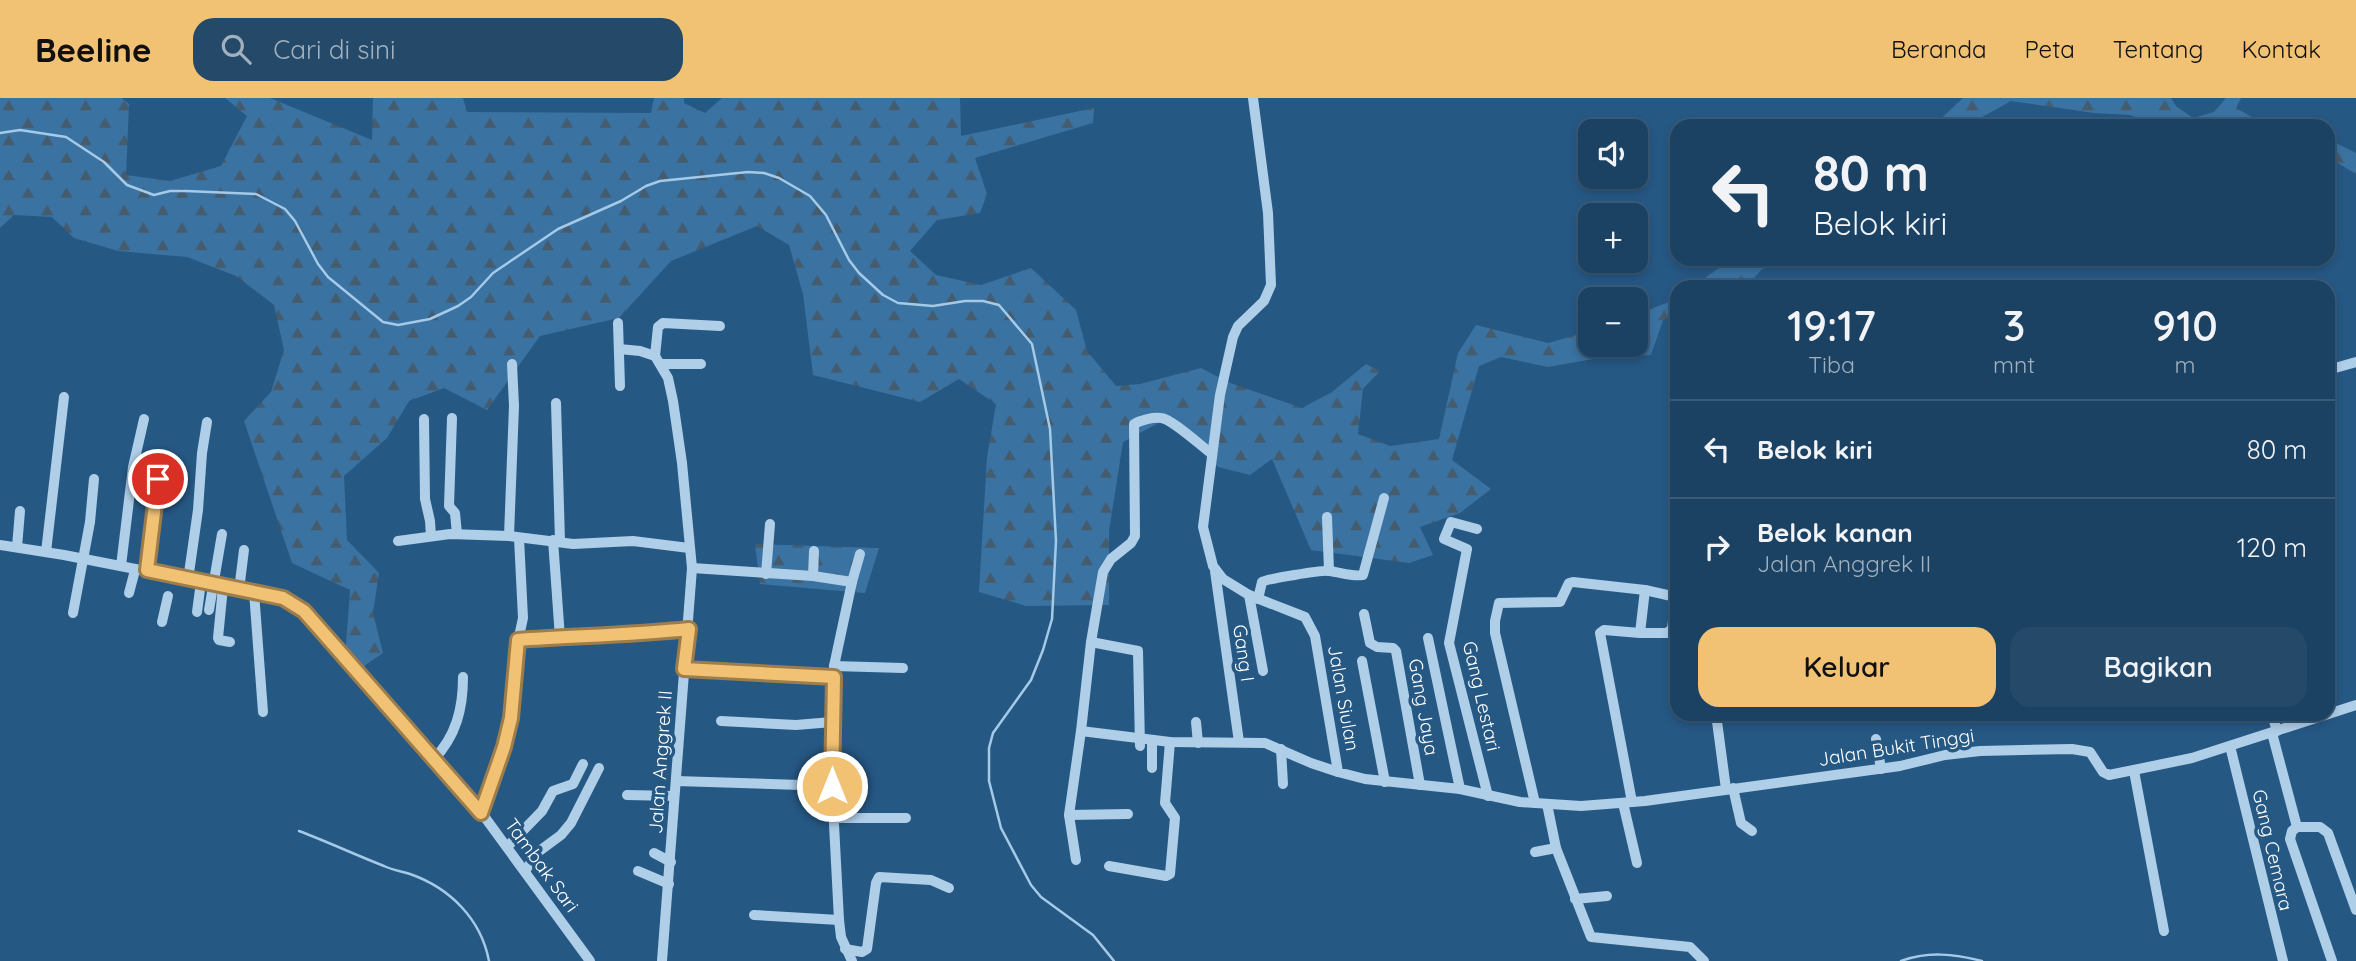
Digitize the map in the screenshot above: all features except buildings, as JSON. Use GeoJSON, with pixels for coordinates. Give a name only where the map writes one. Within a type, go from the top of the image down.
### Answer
{"type":"FeatureCollection","features":[{"type":"Feature","properties":{"kind":"street"},"geometry":{"type":"LineString","coordinates":[[1215,570],[1203,527],[1220,396],[1238,326],[1264,301],[1271,285],[1268,213],[1253,98]]}},
{"type":"Feature","properties":{"kind":"street"},"geometry":{"type":"LineString","coordinates":[[618,323],[620,386]]}},
{"type":"Feature","properties":{"kind":"street"},"geometry":{"type":"LineString","coordinates":[[658,360],[658,327],[663,323],[720,326]]}},
{"type":"Feature","properties":{"kind":"street"},"geometry":{"type":"LineString","coordinates":[[619,349],[640,351],[658,360],[701,364]]}},
{"type":"Feature","properties":{"kind":"street","name":"Jalan Anggrek II"},"geometry":{"type":"LineString","coordinates":[[658,360],[673,401],[692,568],[662,961]]}},
{"type":"Feature","properties":{"kind":"street"},"geometry":{"type":"LineString","coordinates":[[2335,368],[2356,362]]}},
{"type":"Feature","properties":{"kind":"street"},"geometry":{"type":"LineString","coordinates":[[481,813],[511,718],[518,640],[523,618],[514,537],[513,364]]}},
{"type":"Feature","properties":{"kind":"street"},"geometry":{"type":"LineString","coordinates":[[46,552],[64,397]]}},
{"type":"Feature","properties":{"kind":"street"},"geometry":{"type":"LineString","coordinates":[[556,403],[560,638]]}},
{"type":"Feature","properties":{"kind":"street"},"geometry":{"type":"LineString","coordinates":[[452,418],[449,506],[456,514],[457,534]]}},
{"type":"Feature","properties":{"kind":"street"},"geometry":{"type":"LineString","coordinates":[[1076,860],[1069,815],[1091,642],[1103,572],[1111,559],[1131,543],[1135,536],[1134,424],[1157,418],[1167,420],[1212,454]]}},
{"type":"Feature","properties":{"kind":"street"},"geometry":{"type":"LineString","coordinates":[[121,566],[133,467],[144,419]]}},
{"type":"Feature","properties":{"kind":"street"},"geometry":{"type":"LineString","coordinates":[[424,419],[425,499],[431,536]]}},
{"type":"Feature","properties":{"kind":"street"},"geometry":{"type":"LineString","coordinates":[[188,580],[207,422]]}},
{"type":"Feature","properties":{"kind":"street"},"geometry":{"type":"LineString","coordinates":[[147,570],[161,457]]}},
{"type":"Feature","properties":{"kind":"street"},"geometry":{"type":"LineString","coordinates":[[73,613],[81,558],[90,522],[94,479]]}},
{"type":"Feature","properties":{"kind":"street"},"geometry":{"type":"LineString","coordinates":[[1263,671],[1253,597],[1264,580],[1329,571],[1358,576],[1364,574],[1384,498]]}},
{"type":"Feature","properties":{"kind":"street"},"geometry":{"type":"LineString","coordinates":[[17,547],[20,512]]}},
{"type":"Feature","properties":{"kind":"street"},"geometry":{"type":"LineString","coordinates":[[1327,517],[1329,571]]}},
{"type":"Feature","properties":{"kind":"street","name":"Gang Lestari"},"geometry":{"type":"LineString","coordinates":[[1477,529],[1451,523],[1444,539],[1466,550],[1449,643],[1488,796]]}},
{"type":"Feature","properties":{"kind":"street"},"geometry":{"type":"LineString","coordinates":[[766,574],[770,524]]}},
{"type":"Feature","properties":{"kind":"street"},"geometry":{"type":"LineString","coordinates":[[222,534],[218,638],[230,642]]}},
{"type":"Feature","properties":{"kind":"street"},"geometry":{"type":"LineString","coordinates":[[398,541],[457,534],[557,540],[573,544],[633,541],[689,548]]}},
{"type":"Feature","properties":{"kind":"street","name":"Tambak Sari"},"geometry":{"type":"LineString","coordinates":[[0,545],[147,570],[283,598],[304,611],[508,846],[590,961]]}},
{"type":"Feature","properties":{"kind":"street"},"geometry":{"type":"LineString","coordinates":[[239,590],[244,550]]}},
{"type":"Feature","properties":{"kind":"street"},"geometry":{"type":"LineString","coordinates":[[813,576],[814,551]]}},
{"type":"Feature","properties":{"kind":"street"},"geometry":{"type":"LineString","coordinates":[[852,961],[845,949],[839,920],[832,786],[832,722],[834,671],[860,554]]}},
{"type":"Feature","properties":{"kind":"street"},"geometry":{"type":"LineString","coordinates":[[692,568],[813,576],[852,582]]}},
{"type":"Feature","properties":{"kind":"street","name":"Jalan Siulan"},"geometry":{"type":"LineString","coordinates":[[1215,570],[1232,586],[1253,597],[1305,617],[1313,628],[1338,772],[1385,782],[1460,789],[1488,796],[1547,804]]}},
{"type":"Feature","properties":{"kind":"street","name":"Gang I"},"geometry":{"type":"LineString","coordinates":[[1215,570],[1239,742]]}},
{"type":"Feature","properties":{"kind":"street"},"geometry":{"type":"LineString","coordinates":[[129,593],[134,575]]}},
{"type":"Feature","properties":{"kind":"street"},"geometry":{"type":"LineString","coordinates":[[201,582],[203,611],[218,586]]}},
{"type":"Feature","properties":{"kind":"street"},"geometry":{"type":"LineString","coordinates":[[1535,803],[1495,633],[1497,605],[1504,601],[1560,602],[1569,583],[1573,582],[1645,590],[1670,596]]}},
{"type":"Feature","properties":{"kind":"street"},"geometry":{"type":"LineString","coordinates":[[1640,633],[1645,590]]}},
{"type":"Feature","properties":{"kind":"street"},"geometry":{"type":"LineString","coordinates":[[254,592],[263,712]]}},
{"type":"Feature","properties":{"kind":"street"},"geometry":{"type":"LineString","coordinates":[[162,622],[168,596]]}},
{"type":"Feature","properties":{"kind":"street","name":"Gang Jaya"},"geometry":{"type":"LineString","coordinates":[[1364,614],[1370,643],[1377,647],[1393,648],[1396,654],[1420,785]]}},
{"type":"Feature","properties":{"kind":"street"},"geometry":{"type":"LineString","coordinates":[[518,640],[689,629]]}},
{"type":"Feature","properties":{"kind":"street"},"geometry":{"type":"LineString","coordinates":[[1637,863],[1625,819],[1627,803],[1600,633],[1604,630],[1640,633],[1670,631]]}},
{"type":"Feature","properties":{"kind":"street"},"geometry":{"type":"LineString","coordinates":[[1428,638],[1460,789]]}},
{"type":"Feature","properties":{"kind":"street"},"geometry":{"type":"LineString","coordinates":[[1091,642],[1138,652],[1144,742],[1152,768]]}},
{"type":"Feature","properties":{"kind":"street"},"geometry":{"type":"LineString","coordinates":[[1362,661],[1385,782]]}},
{"type":"Feature","properties":{"kind":"street"},"geometry":{"type":"LineString","coordinates":[[684,669],[834,671],[903,668]]}},
{"type":"Feature","properties":{"kind":"street"},"geometry":{"type":"LineString","coordinates":[[434,759],[453,732],[463,696],[463,677]]}},
{"type":"Feature","properties":{"kind":"street","name":"Jalan Bukit Tinggi"},"geometry":{"type":"LineString","coordinates":[[2335,712],[2356,705]]}},
{"type":"Feature","properties":{"kind":"street"},"geometry":{"type":"LineString","coordinates":[[721,721],[796,725],[832,722]]}},
{"type":"Feature","properties":{"kind":"street"},"geometry":{"type":"LineString","coordinates":[[1717,721],[1729,789],[1741,823],[1752,831]]}},
{"type":"Feature","properties":{"kind":"street"},"geometry":{"type":"LineString","coordinates":[[2273,721],[2297,827]]}},
{"type":"Feature","properties":{"kind":"street","name":"Jalan Bukit Tinggi"},"geometry":{"type":"LineString","coordinates":[[1547,804],[1581,806],[1627,803],[1881,769],[1945,755],[1980,751],[2072,749],[2090,752],[2105,774],[2134,771],[2192,758],[2307,721]]}},
{"type":"Feature","properties":{"kind":"street"},"geometry":{"type":"LineString","coordinates":[[1196,722],[1198,743]]}},
{"type":"Feature","properties":{"kind":"street"},"geometry":{"type":"LineString","coordinates":[[1081,731],[1144,742],[1265,743],[1338,772]]}},
{"type":"Feature","properties":{"kind":"street"},"geometry":{"type":"LineString","coordinates":[[1876,739],[1881,769]]}},
{"type":"Feature","properties":{"kind":"street"},"geometry":{"type":"LineString","coordinates":[[1109,866],[1166,876],[1170,874],[1175,818],[1165,803],[1170,742]]}},
{"type":"Feature","properties":{"kind":"street","name":"Gang Cemara"},"geometry":{"type":"LineString","coordinates":[[2230,746],[2283,961]]}},
{"type":"Feature","properties":{"kind":"street"},"geometry":{"type":"LineString","coordinates":[[1281,749],[1283,784]]}},
{"type":"Feature","properties":{"kind":"street"},"geometry":{"type":"LineString","coordinates":[[508,846],[531,825],[553,791],[573,784],[583,764]]}},
{"type":"Feature","properties":{"kind":"street"},"geometry":{"type":"LineString","coordinates":[[524,871],[538,852],[561,835],[570,823],[599,768]]}},
{"type":"Feature","properties":{"kind":"street"},"geometry":{"type":"LineString","coordinates":[[2134,771],[2164,931]]}},
{"type":"Feature","properties":{"kind":"street"},"geometry":{"type":"LineString","coordinates":[[676,781],[832,786]]}},
{"type":"Feature","properties":{"kind":"street"},"geometry":{"type":"LineString","coordinates":[[627,795],[674,796]]}},
{"type":"Feature","properties":{"kind":"street"},"geometry":{"type":"LineString","coordinates":[[1547,804],[1556,848],[1591,937],[1690,947],[1704,961]]}},
{"type":"Feature","properties":{"kind":"street"},"geometry":{"type":"LineString","coordinates":[[1069,815],[1128,814]]}},
{"type":"Feature","properties":{"kind":"street"},"geometry":{"type":"LineString","coordinates":[[835,818],[906,818]]}},
{"type":"Feature","properties":{"kind":"street"},"geometry":{"type":"LineString","coordinates":[[2332,961],[2290,839],[2292,831],[2297,827],[2320,827],[2328,833],[2356,910]]}},
{"type":"Feature","properties":{"kind":"street"},"geometry":{"type":"LineString","coordinates":[[1535,852],[1556,848]]}},
{"type":"Feature","properties":{"kind":"street"},"geometry":{"type":"LineString","coordinates":[[654,853],[671,862]]}},
{"type":"Feature","properties":{"kind":"street"},"geometry":{"type":"LineString","coordinates":[[638,871],[669,884]]}},
{"type":"Feature","properties":{"kind":"street"},"geometry":{"type":"LineString","coordinates":[[845,949],[862,952],[867,949],[876,883],[880,877],[931,880],[949,888]]}},
{"type":"Feature","properties":{"kind":"street"},"geometry":{"type":"LineString","coordinates":[[1575,898],[1607,896]]}},
{"type":"Feature","properties":{"kind":"street"},"geometry":{"type":"LineString","coordinates":[[754,915],[839,920]]}},
{"type":"Feature","properties":{"kind":"green space"},"geometry":{"type":"Polygon","coordinates":[[[0,98],[122,98],[129,104],[126,175],[170,181],[221,166],[247,116],[225,98],[270,98],[372,140],[373,98],[463,98],[467,112],[651,113],[654,98],[684,98],[684,103],[705,113],[722,98],[960,98],[961,136],[1094,108],[1093,123],[975,158],[987,194],[980,213],[937,220],[910,251],[936,275],[981,285],[1031,268],[1076,310],[1087,351],[1116,386],[1140,384],[1201,368],[1230,383],[1302,408],[1332,392],[1366,364],[1380,371],[1363,389],[1358,434],[1390,446],[1439,439],[1458,353],[1476,325],[1548,343],[1578,335],[1578,357],[1616,357],[1548,367],[1501,357],[1479,366],[1452,460],[1491,489],[1460,513],[1420,527],[1433,555],[1409,563],[1311,550],[1272,459],[1250,475],[1218,467],[1166,419],[1123,442],[1109,531],[1109,605],[1026,606],[979,592],[987,457],[996,404],[959,379],[920,402],[813,375],[803,294],[789,245],[757,226],[671,261],[619,318],[540,336],[487,410],[444,388],[409,401],[387,438],[344,476],[347,540],[379,573],[373,613],[383,653],[364,666],[345,658],[350,590],[292,563],[244,421],[271,392],[284,350],[274,305],[236,276],[187,257],[118,251],[74,238],[52,217],[14,215],[0,228],[0,98]]]}},
{"type":"Feature","properties":{"kind":"green space"},"geometry":{"type":"Polygon","coordinates":[[[1963,98],[2171,98],[2176,106],[2193,118],[2214,112],[2226,98],[2241,98],[2236,108],[2255,119],[2142,119],[2130,115],[2094,113],[2011,101],[1979,119],[1940,119],[1963,98]]]}},
{"type":"Feature","properties":{"kind":"green space"},"geometry":{"type":"Polygon","coordinates":[[[2335,142],[2356,153],[2356,174],[2335,161],[2335,142]]]}},
{"type":"Feature","properties":{"kind":"green space"},"geometry":{"type":"Polygon","coordinates":[[[1722,266],[1773,266],[1762,269],[1752,280],[1702,280],[1722,266]]]}},
{"type":"Feature","properties":{"kind":"green space"},"geometry":{"type":"Polygon","coordinates":[[[1670,302],[1670,318],[1663,320],[1651,355],[1648,355],[1648,311],[1670,302]]]}},
{"type":"Feature","properties":{"kind":"green space"},"geometry":{"type":"Polygon","coordinates":[[[755,544],[879,548],[865,593],[760,584],[755,544]]]}},
{"type":"Feature","properties":{"kind":"waterway"},"geometry":{"type":"LineString","coordinates":[[0,133],[20,130],[66,137],[104,162],[127,185],[154,195],[170,191],[256,194],[285,209],[328,277],[383,322],[398,325],[430,319],[458,306],[471,297],[493,273],[558,229],[621,201],[646,186],[660,181],[748,172],[779,178],[810,196],[826,215],[849,260],[859,273],[883,295],[898,303],[933,306],[983,301],[999,305],[1032,344],[1050,429],[1056,541],[1052,619],[1031,680],[993,733],[989,748],[989,781],[1001,828],[1031,885],[1041,897],[1093,935],[1114,961]]}},
{"type":"Feature","properties":{"kind":"waterway"},"geometry":{"type":"LineString","coordinates":[[299,831],[425,880],[438,888],[462,907],[471,919],[479,932],[489,961]]}},
{"type":"Feature","properties":{"kind":"waterway"},"geometry":{"type":"LineString","coordinates":[[1901,961],[1941,955],[1982,961]]}},
{"type":"Feature","properties":{"kind":"route"},"geometry":{"type":"LineString","coordinates":[[158,479],[147,570],[283,598],[304,611],[481,813],[511,718],[518,640],[689,629],[684,669],[834,677],[832,786]]}}]}
